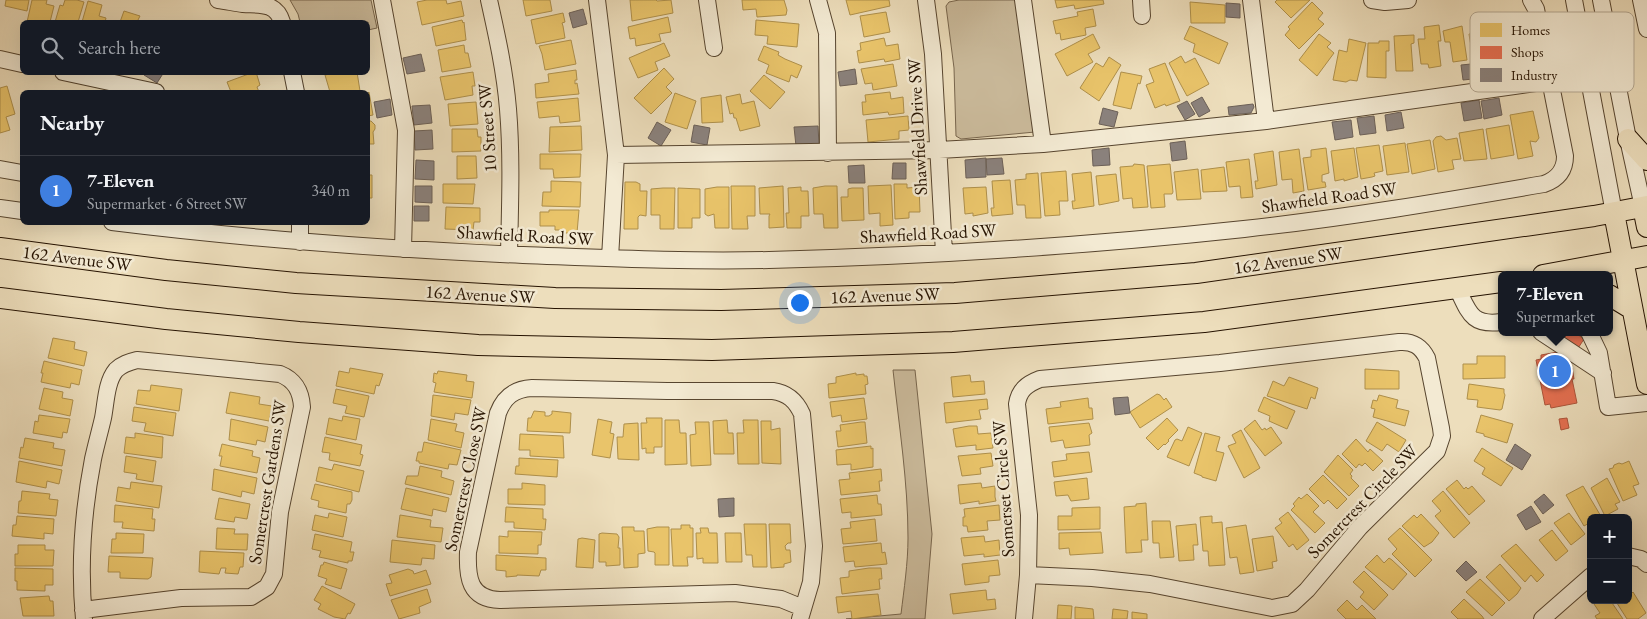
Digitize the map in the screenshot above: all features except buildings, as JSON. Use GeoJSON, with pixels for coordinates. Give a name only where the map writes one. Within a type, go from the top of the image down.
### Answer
{"type":"FeatureCollection","features":[{"type":"Feature","properties":{"kind":"main road"},"geometry":{"type":"LineString","coordinates":[[1628,139],[1647,160]]}},
{"type":"Feature","properties":{"kind":"main road","name":"162 Avenue SW"},"geometry":{"type":"LineString","coordinates":[[0,248],[166,270],[296,283],[555,298],[722,300],[956,293],[1196,274],[1645,207]]}},
{"type":"Feature","properties":{"kind":"main road"},"geometry":{"type":"LineString","coordinates":[[1645,207],[1647,227]]}},
{"type":"Feature","properties":{"kind":"main road"},"geometry":{"type":"LineString","coordinates":[[1614,213],[1647,384]]}},
{"type":"Feature","properties":{"kind":"main road"},"geometry":{"type":"LineString","coordinates":[[1566,271],[1647,256]]}},
{"type":"Feature","properties":{"kind":"main road"},"geometry":{"type":"LineString","coordinates":[[0,298],[166,319],[319,334],[478,345],[712,350],[953,342],[1214,321],[1498,283]]}},
{"type":"Feature","properties":{"kind":"main road"},"geometry":{"type":"LineString","coordinates":[[1613,297],[1632,309]]}},
{"type":"Feature","properties":{"kind":"street"},"geometry":{"type":"LineString","coordinates":[[218,0],[267,5],[277,11],[281,20]]}},
{"type":"Feature","properties":{"kind":"street"},"geometry":{"type":"LineString","coordinates":[[382,0],[406,130],[403,249]]}},
{"type":"Feature","properties":{"kind":"street","name":"10 Street SW"},"geometry":{"type":"LineString","coordinates":[[489,0],[502,63],[508,109],[509,254]]}},
{"type":"Feature","properties":{"kind":"street"},"geometry":{"type":"LineString","coordinates":[[597,0],[616,155],[610,258]]}},
{"type":"Feature","properties":{"kind":"street"},"geometry":{"type":"LineString","coordinates":[[707,0],[714,48]]}},
{"type":"Feature","properties":{"kind":"street"},"geometry":{"type":"LineString","coordinates":[[818,0],[827,33],[828,152]]}},
{"type":"Feature","properties":{"kind":"street","name":"Shawfield Drive SW"},"geometry":{"type":"LineString","coordinates":[[926,0],[933,54],[944,253]]}},
{"type":"Feature","properties":{"kind":"street"},"geometry":{"type":"LineString","coordinates":[[1023,0],[1042,144]]}},
{"type":"Feature","properties":{"kind":"street"},"geometry":{"type":"LineString","coordinates":[[1251,0],[1266,120]]}},
{"type":"Feature","properties":{"kind":"street"},"geometry":{"type":"LineString","coordinates":[[1372,0],[1385,2],[1408,0]]}},
{"type":"Feature","properties":{"kind":"street","name":"Shawfield Road SW"},"geometry":{"type":"LineString","coordinates":[[1531,0],[1537,12]]}},
{"type":"Feature","properties":{"kind":"street"},"geometry":{"type":"LineString","coordinates":[[1641,0],[1647,29]]}},
{"type":"Feature","properties":{"kind":"street"},"geometry":{"type":"LineString","coordinates":[[0,59],[20,64]]}},
{"type":"Feature","properties":{"kind":"street"},"geometry":{"type":"LineString","coordinates":[[77,75],[147,90]]}},
{"type":"Feature","properties":{"kind":"street"},"geometry":{"type":"LineString","coordinates":[[293,75],[296,90]]}},
{"type":"Feature","properties":{"kind":"street"},"geometry":{"type":"LineString","coordinates":[[616,155],[939,150],[1042,144],[1266,120],[1470,92]]}},
{"type":"Feature","properties":{"kind":"street","name":"Shawfield Road SW"},"geometry":{"type":"LineString","coordinates":[[156,225],[200,228],[300,242],[403,249],[610,258],[766,260],[1063,246],[1246,229],[1420,205],[1544,184],[1557,177],[1565,164],[1552,92]]}},
{"type":"Feature","properties":{"kind":"street"},"geometry":{"type":"LineString","coordinates":[[1591,92],[1614,213]]}},
{"type":"Feature","properties":{"kind":"street"},"geometry":{"type":"LineString","coordinates":[[1619,92],[1628,139],[1645,207]]}},
{"type":"Feature","properties":{"kind":"street"},"geometry":{"type":"LineString","coordinates":[[0,169],[20,173]]}},
{"type":"Feature","properties":{"kind":"street"},"geometry":{"type":"LineString","coordinates":[[0,208],[20,211]]}},
{"type":"Feature","properties":{"kind":"street"},"geometry":{"type":"LineString","coordinates":[[300,225],[300,242]]}},
{"type":"Feature","properties":{"kind":"street"},"geometry":{"type":"LineString","coordinates":[[1457,288],[1467,310],[1476,320],[1490,323],[1498,322]]}},
{"type":"Feature","properties":{"kind":"street"},"geometry":{"type":"LineString","coordinates":[[1547,336],[1603,373]]}},
{"type":"Feature","properties":{"kind":"street"},"geometry":{"type":"LineString","coordinates":[[1591,336],[1599,353],[1608,407],[1647,403]]}},
{"type":"Feature","properties":{"kind":"street","name":"Somercrest Circle SW"},"geometry":{"type":"LineString","coordinates":[[1024,388],[1040,379],[1220,363],[1409,341],[1423,349],[1427,358],[1442,428],[1437,451],[1360,527],[1292,604],[1272,608],[1150,584],[1092,578],[1028,575]]}},
{"type":"Feature","properties":{"kind":"street","name":"Somercrest Gardens SW"},"geometry":{"type":"LineString","coordinates":[[137,360],[280,374],[291,380],[298,387],[302,407],[280,512],[274,574],[268,588],[251,597],[181,598],[84,614],[82,545],[86,503],[93,459],[109,385],[116,370],[123,364],[137,360]]}},
{"type":"Feature","properties":{"kind":"street","name":"Somercrest Close SW"},"geometry":{"type":"LineString","coordinates":[[532,388],[773,391],[789,396],[802,414],[814,524],[814,562],[811,582],[802,613],[781,599],[735,593],[500,600],[479,594],[469,580],[467,568],[468,552],[498,414],[505,399],[513,392],[532,388]]}},
{"type":"Feature","properties":{"kind":"street","name":"Somerset Circle SW"},"geometry":{"type":"LineString","coordinates":[[1024,388],[1017,404],[1029,515],[1028,575],[1024,619]]}},
{"type":"Feature","properties":{"kind":"street"},"geometry":{"type":"LineString","coordinates":[[1632,557],[1641,559],[1647,564]]}},
{"type":"Feature","properties":{"kind":"street"},"geometry":{"type":"LineString","coordinates":[[1542,619],[1587,580]]}},
{"type":"Feature","properties":{"kind":"shaded area"},"geometry":{"type":"Polygon","coordinates":[[[290,0],[371,0],[377,28],[370,30],[370,20],[300,20],[290,0]]]}},
{"type":"Feature","properties":{"kind":"shaded area"},"geometry":{"type":"Polygon","coordinates":[[[959,0],[1017,0],[1035,132],[961,139],[956,136],[954,68],[946,6],[949,2],[959,0]]]}},
{"type":"Feature","properties":{"kind":"shaded area"},"geometry":{"type":"Polygon","coordinates":[[[893,370],[915,370],[932,534],[925,619],[846,619],[901,614],[906,576],[908,517],[893,370]]]}},
{"type":"Feature","properties":{"kind":"place","name":"7-Eleven"},"geometry":{"type":"Point","coordinates":[1555,371]}}]}
